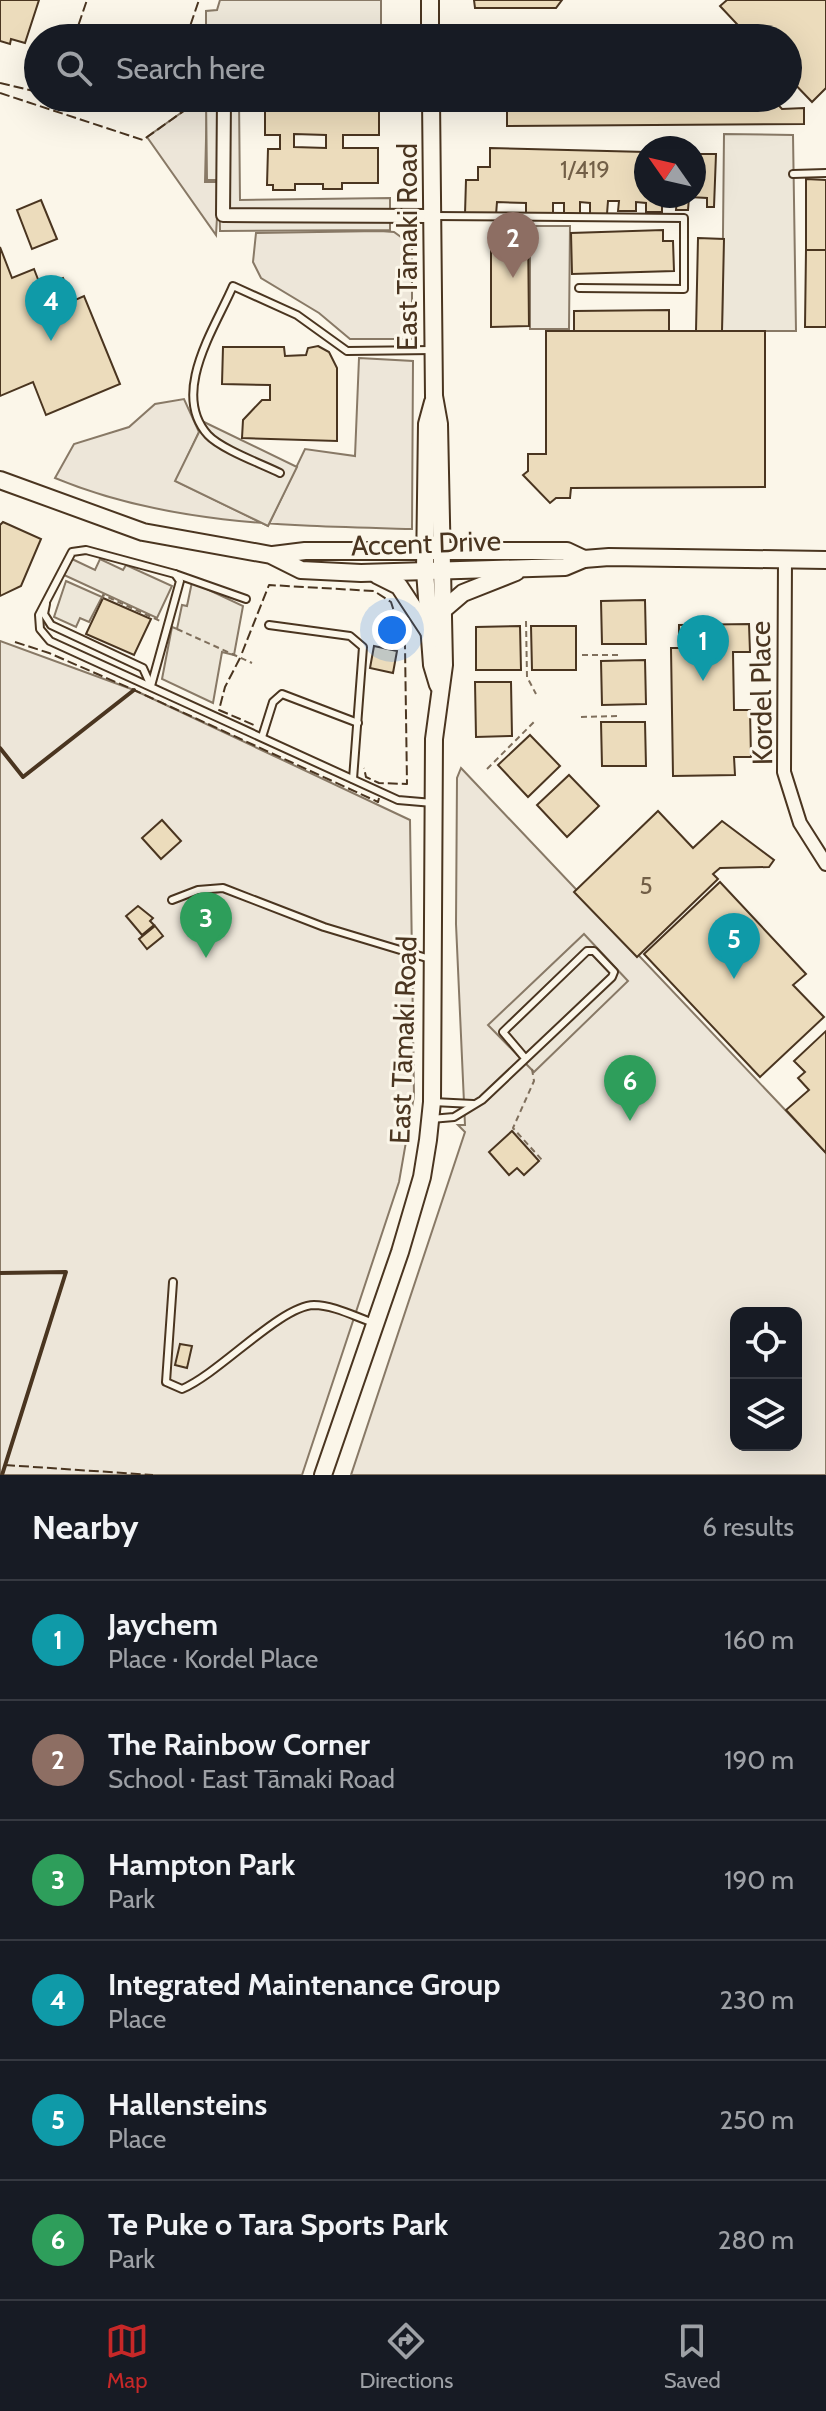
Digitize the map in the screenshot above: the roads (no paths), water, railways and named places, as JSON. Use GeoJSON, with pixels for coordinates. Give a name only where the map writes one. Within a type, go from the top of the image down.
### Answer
{"type":"FeatureCollection","features":[{"type":"Feature","properties":{"kind":"main road"},"geometry":{"type":"LineString","coordinates":[[430,0],[430,24]]}},
{"type":"Feature","properties":{"kind":"main road","name":"East Tāmaki Road"},"geometry":{"type":"LineString","coordinates":[[431,112],[434,396],[427,424],[433,551],[432,665],[438,687]]}},
{"type":"Feature","properties":{"kind":"main road","name":"Accent Drive"},"geometry":{"type":"LineString","coordinates":[[0,480],[143,532],[271,555],[301,570],[361,573],[565,567],[584,559],[826,560]]}},
{"type":"Feature","properties":{"kind":"main road","name":"Accent Drive"},"geometry":{"type":"LineString","coordinates":[[271,555],[305,551],[567,551],[584,559]]}},
{"type":"Feature","properties":{"kind":"main road"},"geometry":{"type":"LineString","coordinates":[[442,611],[463,593],[529,566]]}},
{"type":"Feature","properties":{"kind":"main road","name":"East Tāmaki Road"},"geometry":{"type":"LineString","coordinates":[[323,1475],[422,1177],[430,1119],[434,803],[438,687],[444,665],[442,611],[433,570]]}},
{"type":"Feature","properties":{"kind":"main road"},"geometry":{"type":"LineString","coordinates":[[361,573],[378,576],[399,586],[431,634]]}},
{"type":"Feature","properties":{"kind":"street"},"geometry":{"type":"LineString","coordinates":[[224,112],[223,215],[430,216]]}},
{"type":"Feature","properties":{"kind":"street","name":"Kordel Place"},"geometry":{"type":"LineString","coordinates":[[785,559],[784,772],[800,823],[826,864]]}},
{"type":"Feature","properties":{"kind":"lane"},"geometry":{"type":"LineString","coordinates":[[793,174],[826,173]]}},
{"type":"Feature","properties":{"kind":"lane"},"geometry":{"type":"LineString","coordinates":[[430,216],[684,218],[684,289],[579,288]]}},
{"type":"Feature","properties":{"kind":"lane"},"geometry":{"type":"LineString","coordinates":[[280,473],[209,437],[197,416],[191,394],[197,370],[233,286],[297,315],[347,351],[433,350]]}},
{"type":"Feature","properties":{"kind":"lane"},"geometry":{"type":"LineString","coordinates":[[246,599],[175,574],[86,550],[76,551],[67,559],[38,622],[46,637],[398,800],[434,803]]}},
{"type":"Feature","properties":{"kind":"lane"},"geometry":{"type":"LineString","coordinates":[[151,686],[170,613],[181,588],[175,574]]}},
{"type":"Feature","properties":{"kind":"lane"},"geometry":{"type":"LineString","coordinates":[[46,601],[44,614],[51,625],[143,668],[151,686]]}},
{"type":"Feature","properties":{"kind":"lane"},"geometry":{"type":"LineString","coordinates":[[269,625],[345,635],[360,642],[365,654],[353,779]]}},
{"type":"Feature","properties":{"kind":"lane"},"geometry":{"type":"LineString","coordinates":[[262,737],[273,702],[282,694],[358,723]]}},
{"type":"Feature","properties":{"kind":"lane"},"geometry":{"type":"LineString","coordinates":[[172,900],[211,887],[236,891],[324,927],[433,959]]}},
{"type":"Feature","properties":{"kind":"lane"},"geometry":{"type":"LineString","coordinates":[[430,1119],[454,1117],[473,1104],[525,1058],[612,977],[614,972],[594,951],[587,951],[503,1032],[525,1058]]}},
{"type":"Feature","properties":{"kind":"lane"},"geometry":{"type":"LineString","coordinates":[[432,1102],[473,1104]]}},
{"type":"Feature","properties":{"kind":"lane"},"geometry":{"type":"LineString","coordinates":[[173,1282],[170,1344],[165,1372],[166,1382],[182,1389],[200,1382],[276,1322],[304,1306],[318,1305],[374,1323]]}},
{"type":"Feature","properties":{"kind":"place","name":"The Rainbow Corner"},"geometry":{"type":"Point","coordinates":[513,278]}},
{"type":"Feature","properties":{"kind":"place","name":"Integrated Maintenance Group"},"geometry":{"type":"Point","coordinates":[51,341]}},
{"type":"Feature","properties":{"kind":"place","name":"Jaychem"},"geometry":{"type":"Point","coordinates":[703,681]}},
{"type":"Feature","properties":{"kind":"place","name":"Hampton Park"},"geometry":{"type":"Point","coordinates":[206,958]}},
{"type":"Feature","properties":{"kind":"place","name":"Hallensteins"},"geometry":{"type":"Point","coordinates":[734,979]}},
{"type":"Feature","properties":{"kind":"place","name":"Te Puke o Tara Sports Park"},"geometry":{"type":"Point","coordinates":[630,1121]}}]}
